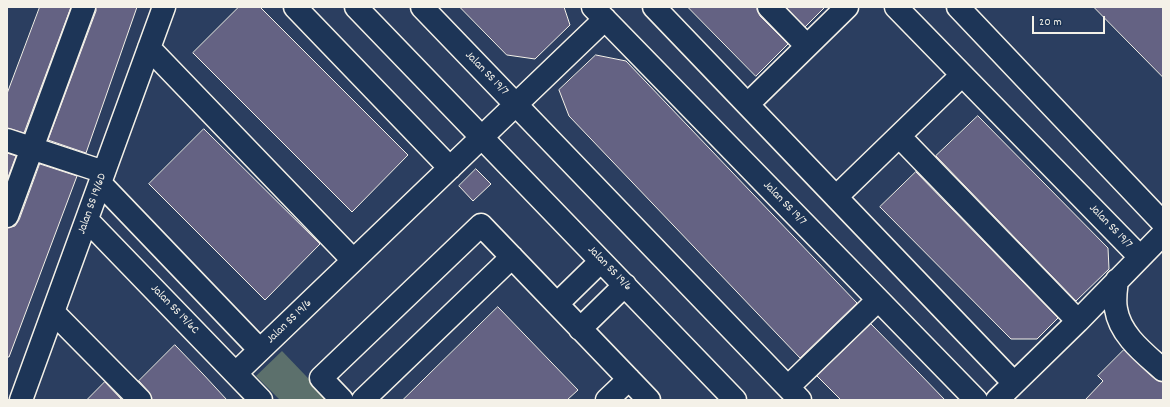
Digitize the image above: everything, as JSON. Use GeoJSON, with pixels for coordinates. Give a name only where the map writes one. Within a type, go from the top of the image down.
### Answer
{"type":"FeatureCollection","features":[{"type":"Feature","properties":{"kind":"street"},"geometry":{"type":"LineString","coordinates":[[7,216],[84,7]]}},
{"type":"Feature","properties":{"kind":"street","name":"Jalan SS 19/6D"},"geometry":{"type":"LineString","coordinates":[[26,397],[53,312],[164,7]]}},
{"type":"Feature","properties":{"kind":"street"},"geometry":{"type":"LineString","coordinates":[[295,7],[450,168]]}},
{"type":"Feature","properties":{"kind":"street","name":"Jalan SS 19/6"},"geometry":{"type":"LineString","coordinates":[[356,7],[736,400]]}},
{"type":"Feature","properties":{"kind":"street","name":"Jalan SS 19/7"},"geometry":{"type":"LineString","coordinates":[[422,7],[794,394]]}},
{"type":"Feature","properties":{"kind":"street"},"geometry":{"type":"LineString","coordinates":[[654,7],[1014,383]]}},
{"type":"Feature","properties":{"kind":"street"},"geometry":{"type":"LineString","coordinates":[[769,7],[807,46]]}},
{"type":"Feature","properties":{"kind":"street"},"geometry":{"type":"LineString","coordinates":[[748,104],[847,7]]}},
{"type":"Feature","properties":{"kind":"street","name":"Jalan SS 19/7"},"geometry":{"type":"LineString","coordinates":[[896,7],[1140,257]]}},
{"type":"Feature","properties":{"kind":"street"},"geometry":{"type":"LineString","coordinates":[[958,7],[1163,223]]}},
{"type":"Feature","properties":{"kind":"street"},"geometry":{"type":"LineString","coordinates":[[482,137],[516,105],[599,13]]}},
{"type":"Feature","properties":{"kind":"street","name":"Jalan SS 19/7"},"geometry":{"type":"LineString","coordinates":[[599,13],[976,400]]}},
{"type":"Feature","properties":{"kind":"street"},"geometry":{"type":"LineString","coordinates":[[149,48],[353,260]]}},
{"type":"Feature","properties":{"kind":"street"},"geometry":{"type":"LineString","coordinates":[[836,197],[962,75]]}},
{"type":"Feature","properties":{"kind":"street"},"geometry":{"type":"LineString","coordinates":[[899,136],[1078,321]]}},
{"type":"Feature","properties":{"kind":"street","name":"Jalan SS 19/6"},"geometry":{"type":"LineString","coordinates":[[236,373],[482,137]]}},
{"type":"Feature","properties":{"kind":"street"},"geometry":{"type":"LineString","coordinates":[[7,140],[32,148],[102,177],[260,350]]}},
{"type":"Feature","properties":{"kind":"street","name":"Jalan SS 19/6C"},"geometry":{"type":"LineString","coordinates":[[87,220],[261,400]]}},
{"type":"Feature","properties":{"kind":"street"},"geometry":{"type":"LineString","coordinates":[[342,400],[321,378],[481,226],[648,400]]}},
{"type":"Feature","properties":{"kind":"street"},"geometry":{"type":"LineString","coordinates":[[996,400],[1078,321],[1163,234]]}},
{"type":"Feature","properties":{"kind":"street"},"geometry":{"type":"LineString","coordinates":[[363,400],[512,257]]}},
{"type":"Feature","properties":{"kind":"street"},"geometry":{"type":"LineString","coordinates":[[556,304],[602,261]]}},
{"type":"Feature","properties":{"kind":"street"},"geometry":{"type":"LineString","coordinates":[[1117,280],[1116,309],[1123,327],[1132,341],[1163,370]]}},
{"type":"Feature","properties":{"kind":"street"},"geometry":{"type":"LineString","coordinates":[[580,328],[625,285]]}},
{"type":"Feature","properties":{"kind":"street"},"geometry":{"type":"LineString","coordinates":[[794,394],[878,300]]}},
{"type":"Feature","properties":{"kind":"street"},"geometry":{"type":"LineString","coordinates":[[53,312],[140,400]]}},
{"type":"Feature","properties":{"kind":"street"},"geometry":{"type":"LineString","coordinates":[[607,400],[628,379]]}},
{"type":"Feature","properties":{"kind":"green space"},"geometry":{"type":"Polygon","coordinates":[[[282,351],[329,400],[280,400],[256,376],[282,351]]]}},
{"type":"Feature","properties":{"kind":"building"},"geometry":{"type":"Polygon","coordinates":[[[40,7],[71,7],[24,133],[7,128],[7,94],[40,7]]]}},
{"type":"Feature","properties":{"kind":"building"},"geometry":{"type":"Polygon","coordinates":[[[96,7],[137,7],[86,153],[48,140],[96,11],[96,7]]]}},
{"type":"Feature","properties":{"kind":"building"},"geometry":{"type":"Polygon","coordinates":[[[239,7],[260,7],[408,155],[352,212],[193,53],[239,7]]]}},
{"type":"Feature","properties":{"kind":"building"},"geometry":{"type":"Polygon","coordinates":[[[460,7],[564,7],[570,25],[535,59],[507,55],[460,7]]]}},
{"type":"Feature","properties":{"kind":"building"},"geometry":{"type":"Polygon","coordinates":[[[688,7],[757,7],[760,16],[788,44],[756,76],[688,7]]]}},
{"type":"Feature","properties":{"kind":"building"},"geometry":{"type":"Polygon","coordinates":[[[786,7],[825,7],[805,27],[786,7]]]}},
{"type":"Feature","properties":{"kind":"building"},"geometry":{"type":"Polygon","coordinates":[[[1094,7],[1163,7],[1163,77],[1094,7]]]}},
{"type":"Feature","properties":{"kind":"building"},"geometry":{"type":"Polygon","coordinates":[[[596,55],[626,61],[857,303],[800,358],[569,116],[559,90],[596,55]]]}},
{"type":"Feature","properties":{"kind":"building"},"geometry":{"type":"Polygon","coordinates":[[[978,116],[1108,248],[1109,269],[1076,301],[936,156],[978,116]]]}},
{"type":"Feature","properties":{"kind":"building"},"geometry":{"type":"Polygon","coordinates":[[[204,129],[320,244],[265,300],[149,184],[204,129]]]}},
{"type":"Feature","properties":{"kind":"building"},"geometry":{"type":"Polygon","coordinates":[[[7,153],[16,156],[7,180],[7,153]]]}},
{"type":"Feature","properties":{"kind":"building"},"geometry":{"type":"Polygon","coordinates":[[[40,164],[77,176],[9,357],[7,357],[7,228],[15,226],[19,220],[40,164]]]}},
{"type":"Feature","properties":{"kind":"building"},"geometry":{"type":"Polygon","coordinates":[[[476,169],[491,184],[473,201],[459,186],[476,169]]]}},
{"type":"Feature","properties":{"kind":"building"},"geometry":{"type":"Polygon","coordinates":[[[916,172],[1058,318],[1037,339],[1011,339],[880,207],[916,172]]]}},
{"type":"Feature","properties":{"kind":"building"},"geometry":{"type":"Polygon","coordinates":[[[498,307],[578,390],[567,400],[403,400],[498,307]]]}},
{"type":"Feature","properties":{"kind":"building"},"geometry":{"type":"Polygon","coordinates":[[[871,324],[945,400],[841,400],[817,376],[871,324]]]}},
{"type":"Feature","properties":{"kind":"building"},"geometry":{"type":"Polygon","coordinates":[[[175,345],[227,400],[152,400],[149,392],[139,381],[175,345]]]}},
{"type":"Feature","properties":{"kind":"building"},"geometry":{"type":"Polygon","coordinates":[[[1124,350],[1155,379],[1163,382],[1163,400],[1085,400],[1103,381],[1098,376],[1124,350]]]}},
{"type":"Feature","properties":{"kind":"building"},"geometry":{"type":"Polygon","coordinates":[[[105,382],[122,400],[87,400],[105,382]]]}}]}
